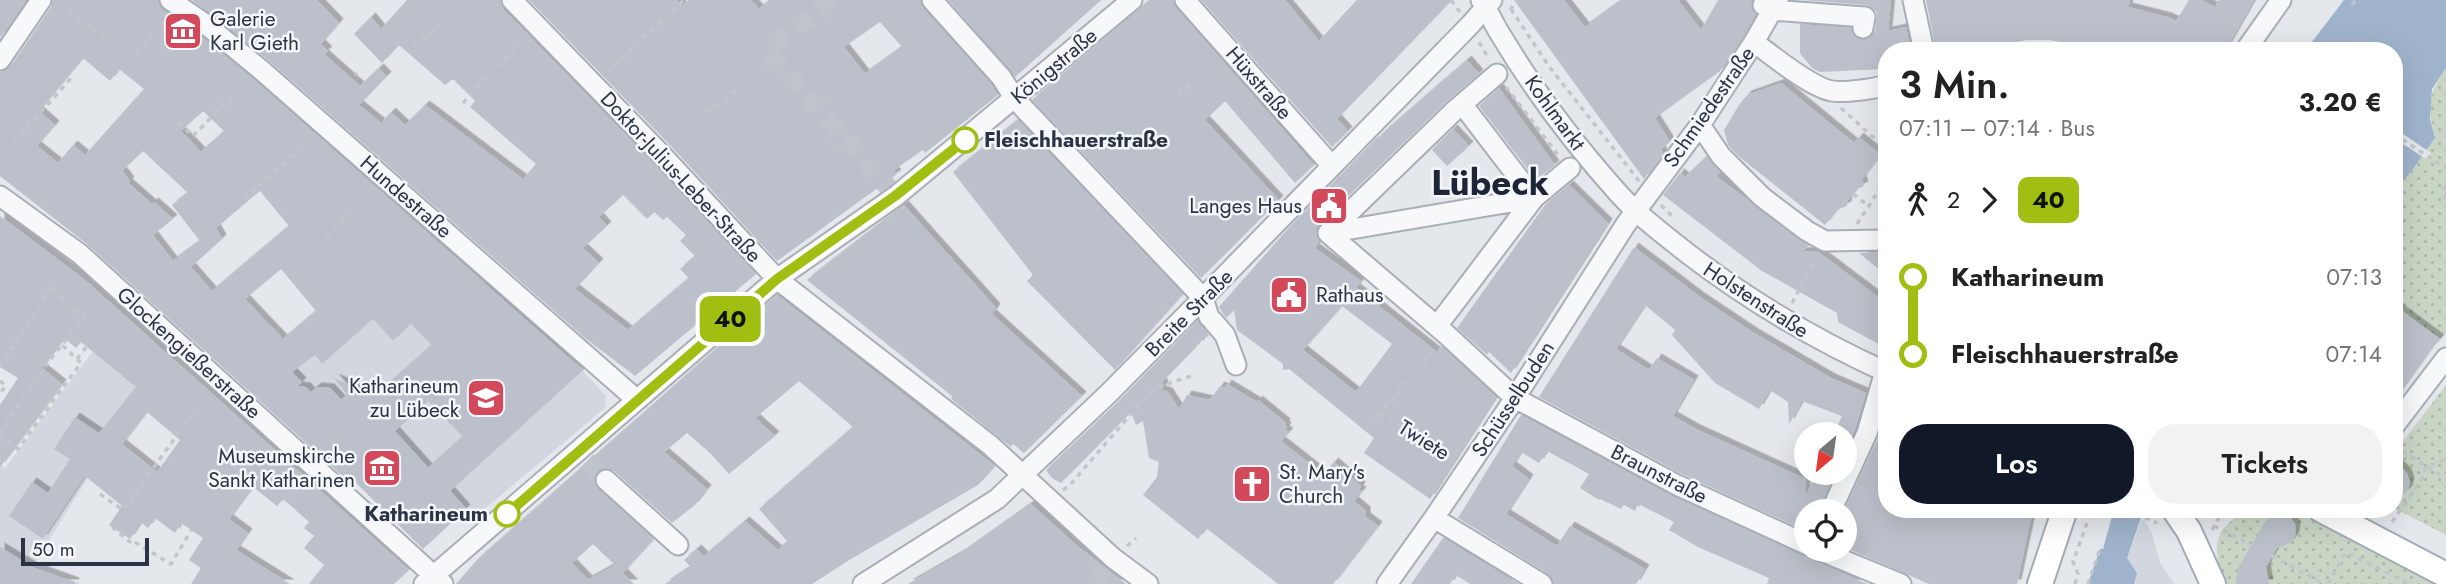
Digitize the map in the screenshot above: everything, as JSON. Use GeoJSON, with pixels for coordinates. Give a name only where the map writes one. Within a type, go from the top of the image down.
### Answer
{"type":"FeatureCollection","features":[{"type":"Feature","properties":{"kind":"main road"},"geometry":{"type":"LineString","coordinates":[[2039,584],[2062,518]]}},
{"type":"Feature","properties":{"kind":"main road"},"geometry":{"type":"LineString","coordinates":[[2180,518],[2189,531],[2213,584]]}},
{"type":"Feature","properties":{"kind":"main road"},"geometry":{"type":"LineString","coordinates":[[2342,518],[2446,575]]}},
{"type":"Feature","properties":{"kind":"street"},"geometry":{"type":"LineString","coordinates":[[0,60],[41,0]]}},
{"type":"Feature","properties":{"kind":"street","name":"Hundestraße"},"geometry":{"type":"LineString","coordinates":[[170,0],[204,23],[260,69],[637,400]]}},
{"type":"Feature","properties":{"kind":"street","name":"Doktor-Julius-Leber-Straße"},"geometry":{"type":"LineString","coordinates":[[512,0],[777,279],[990,445],[1049,498],[1109,563],[1148,584]]}},
{"type":"Feature","properties":{"kind":"street"},"geometry":{"type":"LineString","coordinates":[[932,0],[1001,78],[1015,99],[1208,312],[1225,335],[1236,365]]}},
{"type":"Feature","properties":{"kind":"street","name":"Königstraße"},"geometry":{"type":"LineString","coordinates":[[434,581],[583,456],[637,400],[777,279],[895,196],[1132,0]]}},
{"type":"Feature","properties":{"kind":"street","name":"Hüxstraße"},"geometry":{"type":"LineString","coordinates":[[1185,0],[1332,166]]}},
{"type":"Feature","properties":{"kind":"street"},"geometry":{"type":"LineString","coordinates":[[1913,0],[1922,42]]}},
{"type":"Feature","properties":{"kind":"street"},"geometry":{"type":"LineString","coordinates":[[2251,42],[2281,0]]}},
{"type":"Feature","properties":{"kind":"street","name":"Breite Straße"},"geometry":{"type":"LineString","coordinates":[[863,584],[997,499],[1108,394],[1208,312],[1332,166],[1486,2]]}},
{"type":"Feature","properties":{"kind":"street","name":"Kohlmarkt"},"geometry":{"type":"LineString","coordinates":[[1486,2],[1501,36],[1543,97],[1586,155],[1635,211]]}},
{"type":"Feature","properties":{"kind":"street"},"geometry":{"type":"LineString","coordinates":[[1771,5],[1865,17],[1863,28]]}},
{"type":"Feature","properties":{"kind":"street","name":"Schmiedestraße"},"geometry":{"type":"LineString","coordinates":[[1635,211],[1700,125],[1754,41],[1771,5]]}},
{"type":"Feature","properties":{"kind":"street"},"geometry":{"type":"LineString","coordinates":[[1754,41],[1778,60],[1832,91],[1878,88]]}},
{"type":"Feature","properties":{"kind":"street"},"geometry":{"type":"LineString","coordinates":[[1328,233],[1462,104],[1497,74]]}},
{"type":"Feature","properties":{"kind":"street"},"geometry":{"type":"LineString","coordinates":[[1462,104],[1534,198]]}},
{"type":"Feature","properties":{"kind":"street"},"geometry":{"type":"LineString","coordinates":[[1700,125],[1721,156],[1762,197],[1807,231],[1825,241],[1878,240]]}},
{"type":"Feature","properties":{"kind":"street"},"geometry":{"type":"LineString","coordinates":[[1442,331],[1534,198],[1570,168]]}},
{"type":"Feature","properties":{"kind":"street","name":"Glockengießerstraße"},"geometry":{"type":"LineString","coordinates":[[0,196],[80,254],[434,581]]}},
{"type":"Feature","properties":{"kind":"street"},"geometry":{"type":"LineString","coordinates":[[1328,233],[1534,198]]}},
{"type":"Feature","properties":{"kind":"street","name":"Holstenstraße"},"geometry":{"type":"LineString","coordinates":[[1635,211],[1710,271],[1780,319],[1878,367]]}},
{"type":"Feature","properties":{"kind":"street","name":"Schüsselbuden"},"geometry":{"type":"LineString","coordinates":[[1387,584],[1515,398],[1635,211]]}},
{"type":"Feature","properties":{"kind":"street","name":"Braunstraße"},"geometry":{"type":"LineString","coordinates":[[1328,233],[1515,398],[1677,485],[1794,539]]}},
{"type":"Feature","properties":{"kind":"street"},"geometry":{"type":"LineString","coordinates":[[2403,412],[2446,358]]}},
{"type":"Feature","properties":{"kind":"street"},"geometry":{"type":"LineString","coordinates":[[1837,499],[1867,433],[1878,397]]}},
{"type":"Feature","properties":{"kind":"street"},"geometry":{"type":"LineString","coordinates":[[606,480],[678,545]]}},
{"type":"Feature","properties":{"kind":"street"},"geometry":{"type":"LineString","coordinates":[[1434,518],[1542,584]]}},
{"type":"Feature","properties":{"kind":"street"},"geometry":{"type":"LineString","coordinates":[[1842,562],[1875,579],[1901,584]]}},
{"type":"Feature","properties":{"kind":"path"},"geometry":{"type":"LineString","coordinates":[[593,84],[684,0]]}},
{"type":"Feature","properties":{"kind":"path"},"geometry":{"type":"LineString","coordinates":[[1517,0],[1511,9],[1548,65],[1648,193],[1678,221]]}},
{"type":"Feature","properties":{"kind":"path"},"geometry":{"type":"LineString","coordinates":[[2352,5],[2357,0]]}},
{"type":"Feature","properties":{"kind":"path"},"geometry":{"type":"LineString","coordinates":[[68,12],[112,41]]}},
{"type":"Feature","properties":{"kind":"path"},"geometry":{"type":"LineString","coordinates":[[414,47],[445,19]]}},
{"type":"Feature","properties":{"kind":"path"},"geometry":{"type":"LineString","coordinates":[[137,55],[159,29]]}},
{"type":"Feature","properties":{"kind":"path"},"geometry":{"type":"LineString","coordinates":[[463,103],[518,44]]}},
{"type":"Feature","properties":{"kind":"path"},"geometry":{"type":"LineString","coordinates":[[348,82],[357,73]]}},
{"type":"Feature","properties":{"kind":"path"},"geometry":{"type":"LineString","coordinates":[[15,142],[73,76]]}},
{"type":"Feature","properties":{"kind":"path"},"geometry":{"type":"LineString","coordinates":[[1179,96],[1190,85]]}},
{"type":"Feature","properties":{"kind":"path"},"geometry":{"type":"LineString","coordinates":[[707,111],[738,89]]}},
{"type":"Feature","properties":{"kind":"path"},"geometry":{"type":"LineString","coordinates":[[1832,91],[1837,105],[1878,142]]}},
{"type":"Feature","properties":{"kind":"path"},"geometry":{"type":"LineString","coordinates":[[178,123],[193,136],[234,94]]}},
{"type":"Feature","properties":{"kind":"path"},"geometry":{"type":"LineString","coordinates":[[2403,140],[2446,168]]}},
{"type":"Feature","properties":{"kind":"path"},"geometry":{"type":"LineString","coordinates":[[245,199],[297,151]]}},
{"type":"Feature","properties":{"kind":"path"},"geometry":{"type":"LineString","coordinates":[[2446,186],[2443,190],[2446,202]]}},
{"type":"Feature","properties":{"kind":"path"},"geometry":{"type":"LineString","coordinates":[[1846,241],[1878,191]]}},
{"type":"Feature","properties":{"kind":"path"},"geometry":{"type":"LineString","coordinates":[[1853,194],[1868,206]]}},
{"type":"Feature","properties":{"kind":"path"},"geometry":{"type":"LineString","coordinates":[[326,236],[351,216]]}},
{"type":"Feature","properties":{"kind":"path"},"geometry":{"type":"LineString","coordinates":[[1792,303],[1825,241]]}},
{"type":"Feature","properties":{"kind":"path"},"geometry":{"type":"LineString","coordinates":[[0,367],[52,286],[84,317],[90,317]]}},
{"type":"Feature","properties":{"kind":"path"},"geometry":{"type":"LineString","coordinates":[[62,345],[81,363],[18,449],[0,434],[62,345],[84,317]]}},
{"type":"Feature","properties":{"kind":"path"},"geometry":{"type":"LineString","coordinates":[[1365,430],[1442,331]]}},
{"type":"Feature","properties":{"kind":"path"},"geometry":{"type":"LineString","coordinates":[[77,359],[88,346]]}},
{"type":"Feature","properties":{"kind":"path"},"geometry":{"type":"LineString","coordinates":[[1069,486],[1137,407],[1158,387],[1194,375]]}},
{"type":"Feature","properties":{"kind":"path"},"geometry":{"type":"LineString","coordinates":[[0,382],[6,386],[0,393]]}},
{"type":"Feature","properties":{"kind":"path"},"geometry":{"type":"LineString","coordinates":[[100,494],[122,512],[195,410]]}},
{"type":"Feature","properties":{"kind":"path","name":"Twiete"},"geometry":{"type":"LineString","coordinates":[[1380,413],[1468,468]]}},
{"type":"Feature","properties":{"kind":"path"},"geometry":{"type":"LineString","coordinates":[[2403,452],[2446,479]]}},
{"type":"Feature","properties":{"kind":"path"},"geometry":{"type":"LineString","coordinates":[[2425,468],[2446,458]]}},
{"type":"Feature","properties":{"kind":"path"},"geometry":{"type":"LineString","coordinates":[[2403,506],[2424,476],[2425,468]]}},
{"type":"Feature","properties":{"kind":"path"},"geometry":{"type":"LineString","coordinates":[[2075,584],[2078,574],[2073,562],[2089,518]]}},
{"type":"Feature","properties":{"kind":"path"},"geometry":{"type":"LineString","coordinates":[[2392,522],[2395,518]]}},
{"type":"Feature","properties":{"kind":"path"},"geometry":{"type":"LineString","coordinates":[[112,527],[130,542],[131,540],[171,565],[195,524]]}},
{"type":"Feature","properties":{"kind":"path"},"geometry":{"type":"LineString","coordinates":[[2214,526],[2251,545]]}},
{"type":"Feature","properties":{"kind":"path"},"geometry":{"type":"LineString","coordinates":[[2088,584],[2100,549]]}},
{"type":"Feature","properties":{"kind":"path"},"geometry":{"type":"LineString","coordinates":[[2272,556],[2326,584],[2346,552],[2410,584]]}},
{"type":"Feature","properties":{"kind":"shaded area","name":"Katharineum zu Lübeck"},"geometry":{"type":"Polygon","coordinates":[[[487,279],[543,333],[546,331],[606,396],[605,408],[475,517],[368,402],[365,391],[355,387],[341,399],[331,388],[317,387],[280,420],[246,387],[302,340],[322,364],[373,319],[393,341],[438,300],[466,303],[487,279]]]}},
{"type":"Feature","properties":{"kind":"shaded area"},"geometry":{"type":"Polygon","coordinates":[[[121,314],[175,358],[111,441],[33,566],[82,584],[0,584],[0,465],[5,468],[121,314]]]}},
{"type":"Feature","properties":{"kind":"shaded area"},"geometry":{"type":"Polygon","coordinates":[[[2144,519],[2152,533],[2160,562],[2174,584],[2134,584],[2127,558],[2144,519]]]}},
{"type":"Feature","properties":{"kind":"green space"},"geometry":{"type":"Polygon","coordinates":[[[2446,68],[2446,332],[2440,339],[2403,312],[2403,181],[2435,138],[2430,109],[2436,86],[2446,68]]]}},
{"type":"Feature","properties":{"kind":"green space"},"geometry":{"type":"Polygon","coordinates":[[[2446,385],[2446,535],[2403,513],[2403,441],[2446,385]]]}},
{"type":"Feature","properties":{"kind":"green space"},"geometry":{"type":"Polygon","coordinates":[[[2235,518],[2307,518],[2434,584],[2226,584],[2217,549],[2222,530],[2235,518]]]}},
{"type":"Feature","properties":{"kind":"water"},"geometry":{"type":"Polygon","coordinates":[[[2344,0],[2446,0],[2446,68],[2432,89],[2430,119],[2435,138],[2403,181],[2403,42],[2312,42],[2344,0]]]}},
{"type":"Feature","properties":{"kind":"water"},"geometry":{"type":"Polygon","coordinates":[[[2112,518],[2141,518],[2127,558],[2137,573],[2134,584],[2088,584],[2100,549],[2103,549],[2112,518]]]}},
{"type":"Feature","properties":{"kind":"pier"},"geometry":{"type":"Polygon","coordinates":[[[2403,134],[2431,153],[2426,159],[2403,144],[2403,134]]]}},
{"type":"Feature","properties":{"kind":"building"},"geometry":{"type":"Polygon","coordinates":[[[0,0],[26,0],[0,38],[0,0]]]}},
{"type":"Feature","properties":{"kind":"building"},"geometry":{"type":"Polygon","coordinates":[[[53,0],[158,0],[163,10],[197,33],[252,78],[583,370],[450,491],[466,509],[423,549],[353,480],[350,483],[88,245],[0,176],[0,72],[10,67],[53,0]],[[83,58],[39,111],[55,125],[37,146],[58,163],[73,145],[85,155],[144,89],[119,69],[110,81],[83,58]],[[203,111],[181,131],[201,152],[224,131],[203,111]],[[143,151],[122,171],[130,181],[128,183],[173,219],[153,235],[173,261],[200,241],[172,205],[188,193],[143,151]],[[260,191],[216,228],[222,239],[191,267],[212,291],[289,226],[260,191]],[[281,269],[245,299],[283,339],[316,311],[281,269]],[[373,319],[322,364],[315,355],[292,372],[302,382],[298,386],[306,387],[311,392],[317,387],[330,388],[341,400],[347,394],[334,378],[375,396],[432,345],[411,324],[393,341],[373,319]],[[428,401],[395,431],[428,468],[463,437],[428,401]]]}},
{"type":"Feature","properties":{"kind":"building"},"geometry":{"type":"Polygon","coordinates":[[[192,0],[317,0],[339,23],[321,44],[328,51],[324,54],[360,86],[379,68],[387,76],[359,105],[381,123],[391,112],[405,125],[425,105],[523,179],[536,164],[470,107],[475,101],[453,79],[445,85],[399,45],[382,63],[354,34],[371,17],[381,29],[407,0],[500,0],[503,9],[653,163],[756,274],[635,376],[585,338],[268,60],[192,0]],[[623,195],[599,217],[607,226],[583,248],[599,263],[575,289],[628,330],[689,278],[680,269],[695,256],[680,241],[686,235],[667,217],[663,220],[654,212],[647,219],[623,195]]]}},
{"type":"Feature","properties":{"kind":"building"},"geometry":{"type":"Polygon","coordinates":[[[529,0],[677,0],[682,6],[689,0],[751,0],[759,9],[770,0],[920,0],[923,8],[998,95],[925,153],[923,150],[894,170],[897,174],[777,261],[671,146],[529,0]],[[880,22],[844,47],[865,74],[902,47],[880,22]]]}},
{"type":"Feature","properties":{"kind":"building"},"geometry":{"type":"Polygon","coordinates":[[[948,0],[1101,0],[1015,77],[948,0]]]}},
{"type":"Feature","properties":{"kind":"building"},"geometry":{"type":"Polygon","coordinates":[[[1150,0],[1173,0],[1176,8],[1314,165],[1295,183],[1225,101],[1205,120],[1279,200],[1201,278],[1032,100],[1150,0]]]}},
{"type":"Feature","properties":{"kind":"building"},"geometry":{"type":"Polygon","coordinates":[[[1201,0],[1285,0],[1319,41],[1357,0],[1452,0],[1337,119],[1348,131],[1332,147],[1201,0]]]}},
{"type":"Feature","properties":{"kind":"building"},"geometry":{"type":"Polygon","coordinates":[[[1514,0],[1564,0],[1585,27],[1622,0],[1678,0],[1701,30],[1718,0],[1752,0],[1751,6],[1756,14],[1720,71],[1655,118],[1670,142],[1661,149],[1663,154],[1644,179],[1514,0]]]}},
{"type":"Feature","properties":{"kind":"building"},"geometry":{"type":"Polygon","coordinates":[[[1803,0],[1891,0],[1888,31],[1906,27],[1909,42],[1878,42],[1878,69],[1820,72],[1812,68],[1800,53],[1800,24],[1851,28],[1856,38],[1866,40],[1875,31],[1877,13],[1866,5],[1803,0]]]}},
{"type":"Feature","properties":{"kind":"building"},"geometry":{"type":"Polygon","coordinates":[[[1926,0],[2130,0],[2128,7],[2176,21],[2189,0],[2201,0],[2215,7],[2219,0],[2254,0],[2230,42],[1934,42],[1926,0]]]}},
{"type":"Feature","properties":{"kind":"building"},"geometry":{"type":"Polygon","coordinates":[[[1467,60],[1479,74],[1319,224],[1316,231],[1319,241],[1315,248],[1361,281],[1356,288],[1437,352],[1441,346],[1496,397],[1430,499],[1364,453],[1374,438],[1289,369],[1283,370],[1283,364],[1237,330],[1234,310],[1226,318],[1219,307],[1286,231],[1312,204],[1315,205],[1320,196],[1384,132],[1467,60]],[[1342,306],[1303,350],[1356,392],[1392,344],[1342,306]]]}},
{"type":"Feature","properties":{"kind":"building"},"geometry":{"type":"Polygon","coordinates":[[[1781,83],[1854,143],[1859,137],[1878,153],[1878,159],[1862,179],[1864,186],[1857,189],[1848,200],[1847,206],[1837,210],[1825,225],[1728,145],[1724,130],[1747,95],[1781,83]]]}},
{"type":"Feature","properties":{"kind":"building"},"geometry":{"type":"Polygon","coordinates":[[[1499,88],[1555,165],[1536,180],[1479,106],[1499,88]]]}},
{"type":"Feature","properties":{"kind":"building"},"geometry":{"type":"Polygon","coordinates":[[[1018,120],[1183,294],[1115,370],[1027,281],[1033,275],[953,172],[1018,120]]]}},
{"type":"Feature","properties":{"kind":"building"},"geometry":{"type":"Polygon","coordinates":[[[1453,129],[1469,146],[1447,166],[1432,150],[1453,129]]]}},
{"type":"Feature","properties":{"kind":"building"},"geometry":{"type":"Polygon","coordinates":[[[1707,156],[1720,172],[1716,176],[1808,245],[1802,252],[1817,251],[1878,297],[1878,344],[1838,322],[1837,313],[1762,271],[1663,195],[1680,173],[1685,177],[1707,156]]]}},
{"type":"Feature","properties":{"kind":"building"},"geometry":{"type":"Polygon","coordinates":[[[1569,185],[1608,223],[1511,373],[1457,328],[1545,205],[1569,185]]]}},
{"type":"Feature","properties":{"kind":"building"},"geometry":{"type":"Polygon","coordinates":[[[904,205],[996,308],[992,314],[1082,396],[1024,453],[1013,444],[1011,447],[807,280],[904,205]]]}},
{"type":"Feature","properties":{"kind":"building"},"geometry":{"type":"Polygon","coordinates":[[[0,216],[85,280],[409,570],[394,584],[309,584],[324,565],[304,548],[314,536],[304,528],[309,522],[283,499],[277,506],[253,487],[229,519],[248,533],[236,550],[290,584],[191,584],[201,568],[189,560],[203,538],[181,523],[175,533],[155,518],[148,528],[141,522],[130,539],[109,525],[122,506],[85,476],[43,539],[9,516],[32,482],[48,493],[70,459],[54,449],[75,417],[99,433],[136,387],[81,342],[76,348],[64,338],[42,368],[62,384],[0,467],[0,405],[18,378],[0,367],[0,216]],[[147,412],[122,444],[157,472],[180,440],[147,412]]]}},
{"type":"Feature","properties":{"kind":"building"},"geometry":{"type":"Polygon","coordinates":[[[1634,247],[1700,297],[1754,333],[1831,378],[1866,393],[1857,422],[1839,422],[1842,416],[1802,401],[1789,424],[1788,402],[1770,390],[1759,409],[1715,383],[1672,335],[1675,330],[1645,305],[1616,349],[1649,370],[1657,358],[1694,380],[1673,416],[1794,474],[1794,485],[1806,485],[1806,496],[1811,485],[1830,485],[1824,499],[1794,499],[1794,525],[1682,474],[1539,397],[1634,247]]]}},
{"type":"Feature","properties":{"kind":"building"},"geometry":{"type":"Polygon","coordinates":[[[1878,252],[1878,268],[1859,253],[1878,252]]]}},
{"type":"Feature","properties":{"kind":"building"},"geometry":{"type":"Polygon","coordinates":[[[777,295],[995,466],[978,485],[812,584],[665,584],[691,567],[684,560],[697,549],[704,556],[745,521],[778,550],[787,541],[759,509],[853,427],[799,381],[755,418],[775,436],[729,474],[687,433],[664,452],[707,489],[695,505],[672,523],[614,471],[603,468],[597,472],[594,483],[598,489],[654,539],[623,573],[634,584],[456,584],[477,560],[777,295]],[[593,544],[572,563],[588,580],[615,565],[593,544]]]}},
{"type":"Feature","properties":{"kind":"building"},"geometry":{"type":"Polygon","coordinates":[[[2403,312],[2440,339],[2403,388],[2403,312]]]}},
{"type":"Feature","properties":{"kind":"building","name":"St. Mary's Church"},"geometry":{"type":"Polygon","coordinates":[[[1197,321],[1209,335],[1206,338],[1204,336],[1199,345],[1196,344],[1162,382],[1164,385],[1161,390],[1168,392],[1179,409],[1187,395],[1210,400],[1220,386],[1225,388],[1227,384],[1257,402],[1258,400],[1286,423],[1285,430],[1289,432],[1281,441],[1323,474],[1334,462],[1361,486],[1359,490],[1362,491],[1354,501],[1366,511],[1366,517],[1378,526],[1333,584],[1278,584],[1206,528],[1198,539],[1143,495],[1157,477],[1159,462],[1149,458],[1143,421],[1136,425],[1131,412],[1061,483],[1052,478],[1046,470],[1117,403],[1197,321]]]}},
{"type":"Feature","properties":{"kind":"building"},"geometry":{"type":"Polygon","coordinates":[[[1521,415],[1672,496],[1794,551],[1794,562],[1818,562],[1867,584],[1767,584],[1769,578],[1698,547],[1669,530],[1674,522],[1638,504],[1635,511],[1624,505],[1621,509],[1599,500],[1580,488],[1589,474],[1547,451],[1539,463],[1521,452],[1512,466],[1529,479],[1506,514],[1557,546],[1570,526],[1645,569],[1636,584],[1554,584],[1548,574],[1458,518],[1521,415]]]}},
{"type":"Feature","properties":{"kind":"building"},"geometry":{"type":"Polygon","coordinates":[[[1878,438],[1878,518],[2031,518],[2017,584],[1929,584],[1857,553],[1857,499],[1850,499],[1878,438]]]}},
{"type":"Feature","properties":{"kind":"building"},"geometry":{"type":"Polygon","coordinates":[[[2403,469],[2410,482],[2408,490],[2403,495],[2403,469]]]}},
{"type":"Feature","properties":{"kind":"building"},"geometry":{"type":"Polygon","coordinates":[[[1031,504],[1075,544],[1126,584],[908,584],[962,553],[1031,504]]]}},
{"type":"Feature","properties":{"kind":"building"},"geometry":{"type":"Polygon","coordinates":[[[2269,518],[2291,518],[2296,526],[2295,536],[2290,543],[2277,548],[2266,567],[2269,584],[2236,584],[2237,570],[2269,518]]]}},
{"type":"Feature","properties":{"kind":"building"},"geometry":{"type":"Polygon","coordinates":[[[1443,538],[1519,584],[1470,584],[1456,575],[1450,584],[1411,584],[1443,538]]]}},
{"type":"Feature","properties":{"kind":"building"},"geometry":{"type":"Polygon","coordinates":[[[0,547],[33,567],[75,584],[0,584],[0,547]]]}},
{"type":"Feature","properties":{"kind":"tunnel"},"geometry":{"type":"LineString","coordinates":[[833,0],[766,50],[896,196]]}},
{"type":"Feature","properties":{"kind":"tunnel"},"geometry":{"type":"LineString","coordinates":[[587,461],[606,480]]}},
{"type":"Feature","properties":{"kind":"tunnel"},"geometry":{"type":"LineString","coordinates":[[1093,584],[1105,569]]}},
{"type":"Feature","properties":{"kind":"bus line","name":"40"},"geometry":{"type":"LineString","coordinates":[[507,514],[777,279],[845,233],[965,140]]}},
{"type":"Feature","properties":{"kind":"place","name":"Galerie Karl Gieth"},"geometry":{"type":"Point","coordinates":[183,31]}},
{"type":"Feature","properties":{"kind":"place","name":"Fleischhauerstraße"},"geometry":{"type":"Point","coordinates":[965,140]}},
{"type":"Feature","properties":{"kind":"place","name":"Langes Haus"},"geometry":{"type":"Point","coordinates":[1329,206]}},
{"type":"Feature","properties":{"kind":"place","name":"Rathaus"},"geometry":{"type":"Point","coordinates":[1289,295]}},
{"type":"Feature","properties":{"kind":"place","name":"Katharineum zu Lübeck"},"geometry":{"type":"Point","coordinates":[486,398]}},
{"type":"Feature","properties":{"kind":"place","name":"Museumskirche Sankt Katharinen"},"geometry":{"type":"Point","coordinates":[382,468]}},
{"type":"Feature","properties":{"kind":"place","name":"St. Mary's Church"},"geometry":{"type":"Point","coordinates":[1252,484]}},
{"type":"Feature","properties":{"kind":"place","name":"Katharineum"},"geometry":{"type":"Point","coordinates":[507,514]}},
{"type":"Feature","properties":{"kind":"district","name":"Lübeck"},"geometry":{"type":"Point","coordinates":[1490,183]}}]}
